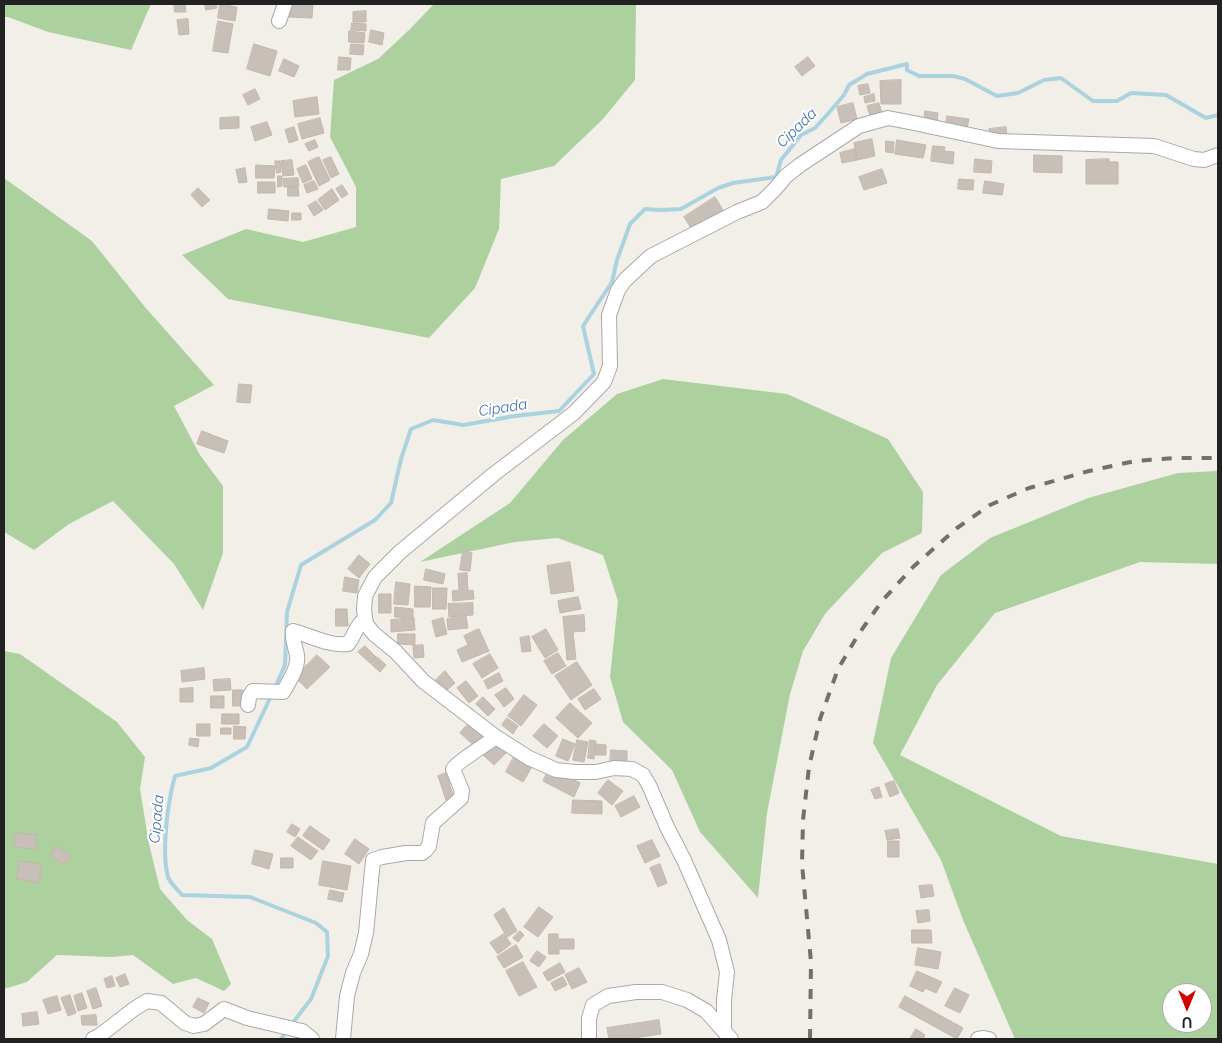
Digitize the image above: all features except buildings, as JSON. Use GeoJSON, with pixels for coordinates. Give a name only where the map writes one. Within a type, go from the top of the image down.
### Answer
{"type":"FeatureCollection","features":[{"type":"Feature","properties":{"kind":"street"},"geometry":{"type":"LineString","coordinates":[[278,21],[285,4]]}},
{"type":"Feature","properties":{"kind":"street"},"geometry":{"type":"LineString","coordinates":[[728,1035],[724,1000],[727,972],[719,940],[684,860],[643,775],[632,769],[614,768],[596,772],[556,770],[529,758],[496,737],[423,680],[396,652],[374,634],[366,624],[365,596],[374,577],[400,552],[494,474],[574,413],[604,382],[610,366],[609,315],[618,290],[625,280],[651,256],[737,212],[762,202],[786,176],[800,165],[859,126],[888,118],[998,142],[1154,146],[1194,159],[1204,160],[1218,155]]}},
{"type":"Feature","properties":{"kind":"street"},"geometry":{"type":"LineString","coordinates":[[248,705],[249,697],[253,691],[282,692],[287,685],[297,663],[297,655],[292,642],[293,631],[322,642],[338,645],[348,644],[353,638],[358,624],[365,619]]}},
{"type":"Feature","properties":{"kind":"street"},"geometry":{"type":"LineString","coordinates":[[343,1039],[347,996],[366,933],[373,860],[426,850],[429,846],[433,823],[461,798],[462,791],[453,769],[455,765],[474,754],[496,737]]}},
{"type":"Feature","properties":{"kind":"street"},"geometry":{"type":"LineString","coordinates":[[589,1039],[589,1018],[593,1005],[608,996],[636,992],[662,992],[687,1000],[706,1011],[728,1035]]}},
{"type":"Feature","properties":{"kind":"street"},"geometry":{"type":"LineString","coordinates":[[93,1039],[134,1008],[148,1001],[161,1003],[185,1024],[194,1026],[204,1024],[224,1009],[298,1030],[312,1039]]}},
{"type":"Feature","properties":{"kind":"street"},"geometry":{"type":"LineString","coordinates":[[978,1039],[990,1039]]}},
{"type":"Feature","properties":{"kind":"green space"},"geometry":{"type":"Polygon","coordinates":[[[4,4],[151,4],[131,50],[48,32],[4,17],[4,4]]]}},
{"type":"Feature","properties":{"kind":"green space"},"geometry":{"type":"Polygon","coordinates":[[[434,4],[636,4],[635,80],[602,120],[554,166],[501,179],[499,229],[475,288],[429,338],[228,299],[182,255],[246,229],[303,242],[356,227],[356,187],[330,137],[334,80],[378,59],[434,4]]]}},
{"type":"Feature","properties":{"kind":"green space"},"geometry":{"type":"Polygon","coordinates":[[[4,178],[92,241],[145,307],[214,385],[174,406],[200,455],[223,486],[223,553],[203,610],[174,564],[113,501],[69,524],[34,550],[4,532],[4,178]]]}},
{"type":"Feature","properties":{"kind":"green space"},"geometry":{"type":"Polygon","coordinates":[[[663,379],[787,394],[888,439],[923,492],[922,533],[882,553],[825,614],[803,651],[790,694],[767,813],[758,898],[700,832],[672,770],[623,722],[610,677],[618,601],[603,555],[558,538],[515,542],[420,562],[510,503],[563,440],[617,394],[663,379]]]}},
{"type":"Feature","properties":{"kind":"green space"},"geometry":{"type":"Polygon","coordinates":[[[1218,471],[1218,564],[1140,562],[995,613],[937,685],[900,755],[1061,836],[1218,864],[1218,1039],[1015,1039],[963,920],[941,860],[873,743],[891,658],[941,575],[990,538],[1088,498],[1178,473],[1218,471]]]}},
{"type":"Feature","properties":{"kind":"green space"},"geometry":{"type":"Polygon","coordinates":[[[4,651],[20,654],[117,722],[145,757],[140,789],[149,844],[160,889],[187,920],[212,939],[231,984],[224,991],[196,978],[173,984],[133,955],[112,957],[57,955],[27,982],[4,989],[4,651]]]}},
{"type":"Feature","properties":{"kind":"waterway","name":"Cipada"},"geometry":{"type":"LineString","coordinates":[[275,688],[285,665],[287,612],[301,565],[375,520],[391,503],[401,459],[411,429],[433,420],[463,425],[559,411],[594,374],[583,326],[612,282],[617,260],[630,224],[645,209],[681,209],[718,188],[733,183],[776,177],[781,160],[801,135],[815,128],[844,95],[849,85],[867,74],[907,64],[907,70],[919,76],[953,76],[965,79],[997,96],[1018,93],[1044,80],[1061,78],[1093,101],[1117,101],[1131,93],[1166,95],[1206,118],[1218,115]]}},
{"type":"Feature","properties":{"kind":"waterway","name":"Cipada"},"geometry":{"type":"LineString","coordinates":[[272,694],[247,747],[211,768],[175,776],[168,812],[165,854],[168,877],[182,895],[250,897],[316,923],[327,932],[328,956],[311,999],[291,1025]]}},
{"type":"Feature","properties":{"kind":"waterway","name":"Cipada"},"geometry":{"type":"LineString","coordinates":[[281,1039],[287,1031]]}},
{"type":"Feature","properties":{"kind":"railway"},"geometry":{"type":"LineString","coordinates":[[810,1039],[811,962],[802,864],[803,820],[809,767],[820,719],[838,669],[858,635],[882,601],[913,567],[957,528],[990,505],[1029,488],[1089,471],[1135,461],[1175,458],[1218,458]]}}]}
